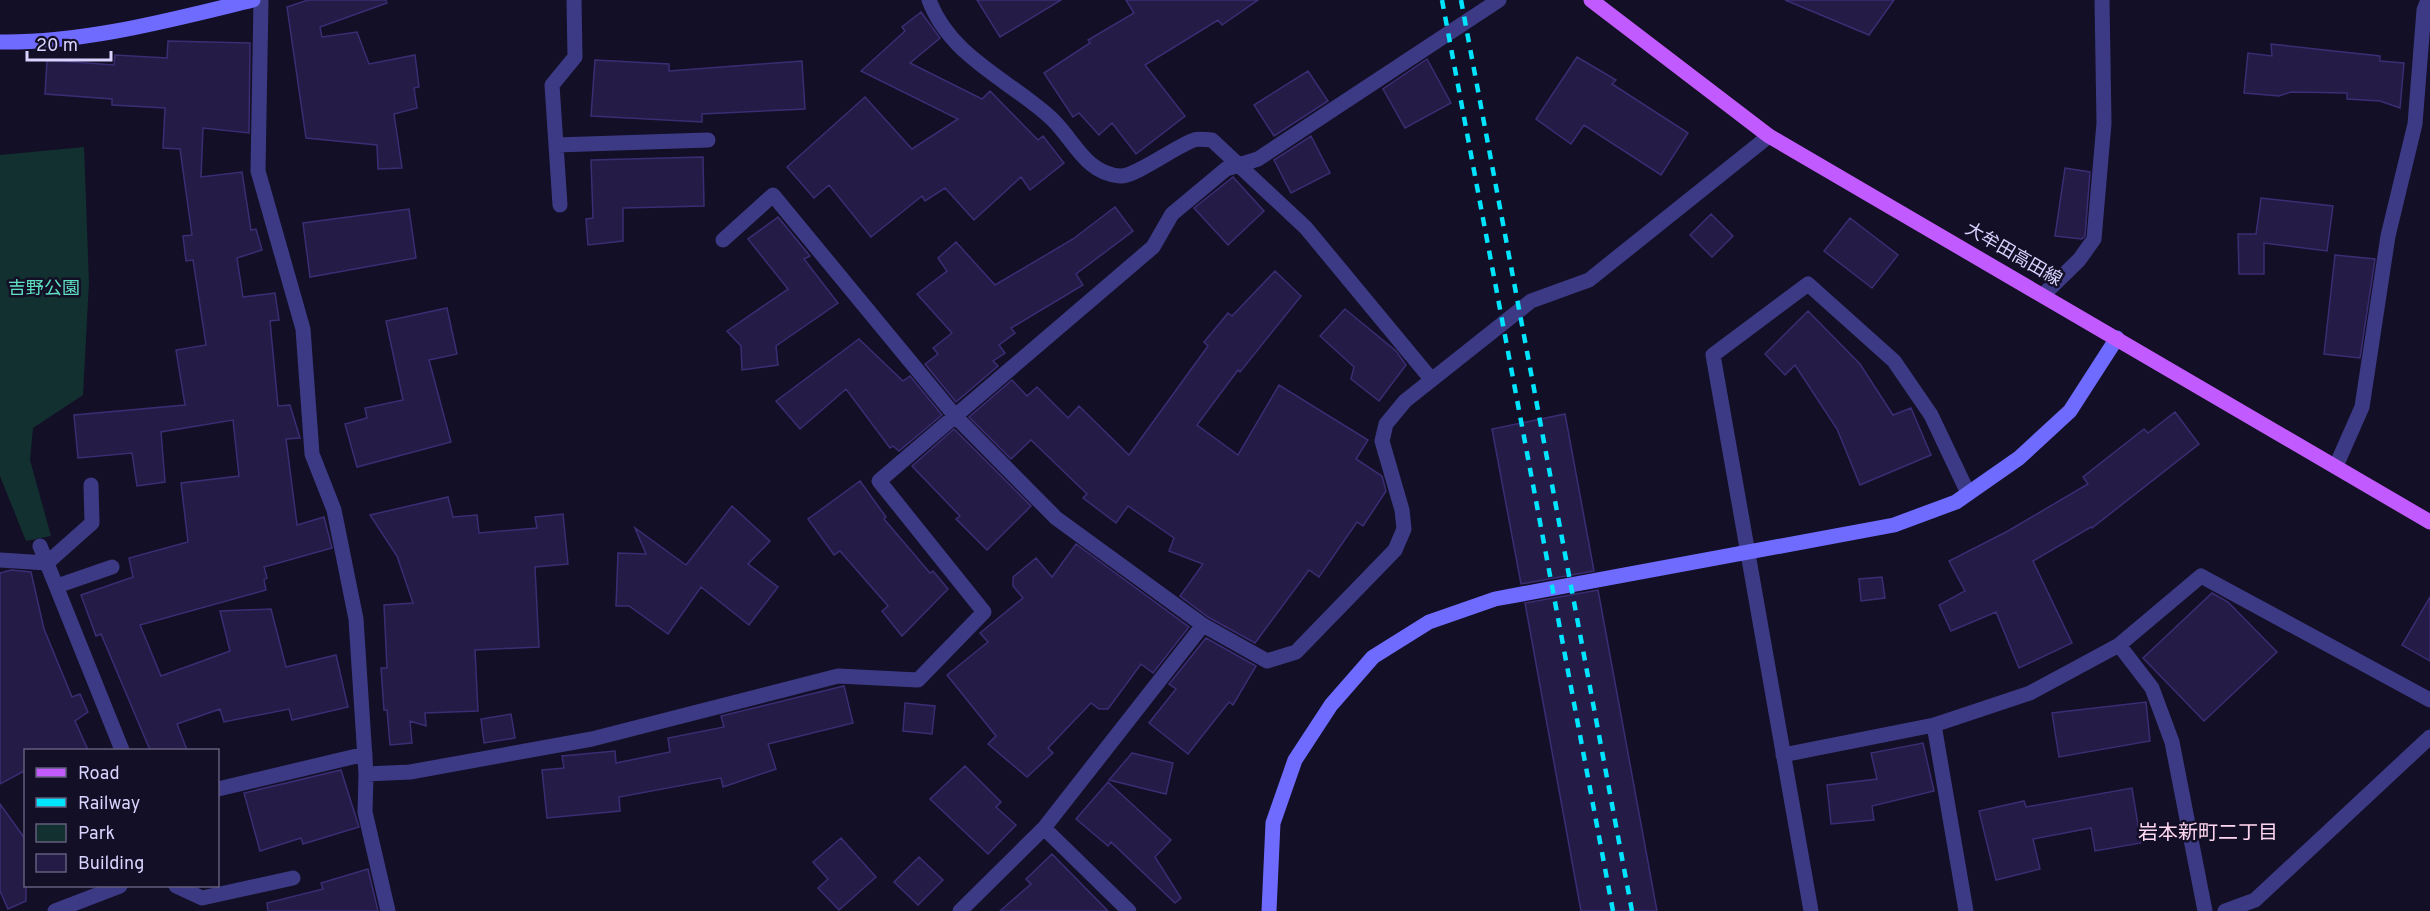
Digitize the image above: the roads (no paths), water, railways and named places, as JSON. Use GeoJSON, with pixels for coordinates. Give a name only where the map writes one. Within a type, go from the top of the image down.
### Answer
{"type":"FeatureCollection","features":[{"type":"Feature","properties":{"kind":"main road","name":"大牟田高田線"},"geometry":{"type":"LineString","coordinates":[[1591,0],[1769,136],[2430,522]]}},
{"type":"Feature","properties":{"kind":"street"},"geometry":{"type":"LineString","coordinates":[[0,42],[31,43],[130,30],[253,0]]}},
{"type":"Feature","properties":{"kind":"street"},"geometry":{"type":"LineString","coordinates":[[261,0],[258,171],[303,329],[312,454],[334,510],[356,619],[366,774],[364,812],[388,911]]}},
{"type":"Feature","properties":{"kind":"street"},"geometry":{"type":"LineString","coordinates":[[560,205],[552,86],[575,57],[574,0]]}},
{"type":"Feature","properties":{"kind":"street"},"geometry":{"type":"LineString","coordinates":[[929,0],[936,20],[962,50],[1053,119],[1084,158],[1102,173],[1123,177],[1195,140],[1212,140],[1306,228],[1431,379]]}},
{"type":"Feature","properties":{"kind":"street"},"geometry":{"type":"LineString","coordinates":[[366,774],[410,772],[592,739],[838,676],[918,680],[984,612],[879,481],[1153,248],[1172,214],[1226,169],[1258,159],[1499,0]]}},
{"type":"Feature","properties":{"kind":"street"},"geometry":{"type":"LineString","coordinates":[[2043,295],[2079,260],[2094,239],[2104,123],[2102,0]]}},
{"type":"Feature","properties":{"kind":"street"},"geometry":{"type":"LineString","coordinates":[[2336,466],[2362,407],[2388,236],[2415,124],[2424,10],[2428,0]]}},
{"type":"Feature","properties":{"kind":"street"},"geometry":{"type":"LineString","coordinates":[[723,240],[772,195],[956,417],[1056,518],[1203,626],[1267,661],[1296,652],[1395,550],[1404,529],[1402,510],[1383,441],[1386,424],[1405,401],[1531,300],[1589,280],[1769,136]]}},
{"type":"Feature","properties":{"kind":"street"},"geometry":{"type":"LineString","coordinates":[[556,145],[708,140]]}},
{"type":"Feature","properties":{"kind":"street"},"geometry":{"type":"LineString","coordinates":[[1811,911],[1713,355],[1808,284],[1894,361],[1931,415],[1968,493]]}},
{"type":"Feature","properties":{"kind":"street"},"geometry":{"type":"LineString","coordinates":[[1269,911],[1273,823],[1295,760],[1331,705],[1373,657],[1429,622],[1495,599],[1894,525],[1956,502],[2019,458],[2070,411],[2117,338]]}},
{"type":"Feature","properties":{"kind":"street"},"geometry":{"type":"LineString","coordinates":[[0,560],[47,563],[92,523],[90,485]]}},
{"type":"Feature","properties":{"kind":"street"},"geometry":{"type":"LineString","coordinates":[[40,546],[122,749]]}},
{"type":"Feature","properties":{"kind":"street"},"geometry":{"type":"LineString","coordinates":[[57,586],[112,567]]}},
{"type":"Feature","properties":{"kind":"street"},"geometry":{"type":"LineString","coordinates":[[1783,755],[1934,725],[2030,693],[2119,645],[2200,576],[2430,700]]}},
{"type":"Feature","properties":{"kind":"street"},"geometry":{"type":"LineString","coordinates":[[960,911],[1044,828],[1203,626]]}},
{"type":"Feature","properties":{"kind":"street"},"geometry":{"type":"LineString","coordinates":[[2119,645],[2152,688],[2172,742],[2205,911]]}},
{"type":"Feature","properties":{"kind":"street"},"geometry":{"type":"LineString","coordinates":[[1934,725],[1966,911]]}},
{"type":"Feature","properties":{"kind":"street"},"geometry":{"type":"LineString","coordinates":[[2225,911],[2255,900],[2430,737]]}},
{"type":"Feature","properties":{"kind":"street"},"geometry":{"type":"LineString","coordinates":[[219,789],[365,754]]}},
{"type":"Feature","properties":{"kind":"street"},"geometry":{"type":"LineString","coordinates":[[1044,828],[1129,911]]}},
{"type":"Feature","properties":{"kind":"street"},"geometry":{"type":"LineString","coordinates":[[180,887],[202,898],[293,878]]}},
{"type":"Feature","properties":{"kind":"street"},"geometry":{"type":"LineString","coordinates":[[55,911],[115,887]]}},
{"type":"Feature","properties":{"kind":"railway"},"geometry":{"type":"LineString","coordinates":[[1442,0],[1613,911]]}},
{"type":"Feature","properties":{"kind":"railway"},"geometry":{"type":"LineString","coordinates":[[1461,0],[1632,911]]}},
{"type":"Feature","properties":{"kind":"district","name":"岩本新町二丁目"},"geometry":{"type":"Point","coordinates":[2208,834]}},
{"type":"Feature","properties":{"kind":"park label","name":"吉野公園"},"geometry":{"type":"Point","coordinates":[44,289]}}]}
